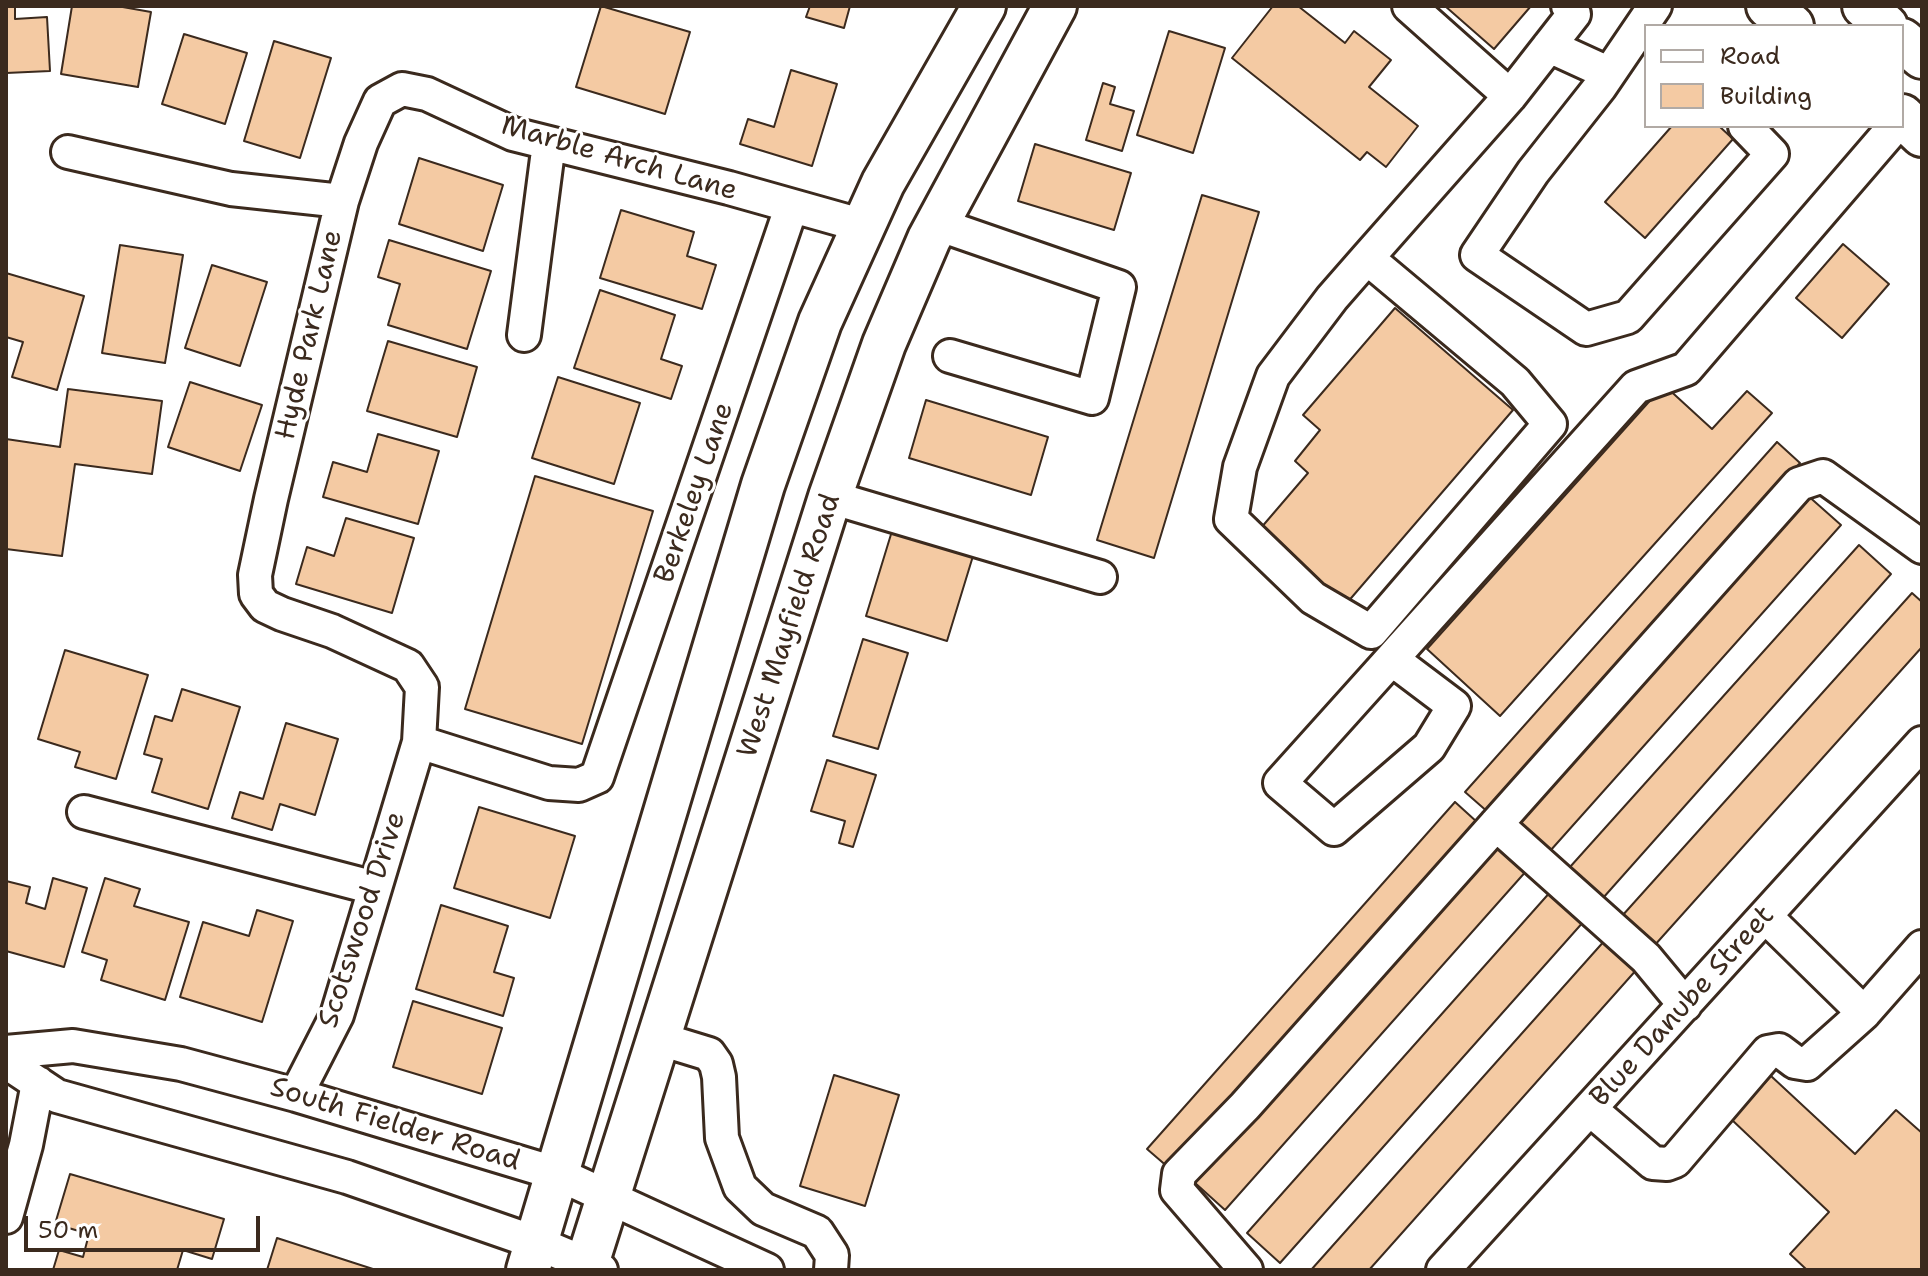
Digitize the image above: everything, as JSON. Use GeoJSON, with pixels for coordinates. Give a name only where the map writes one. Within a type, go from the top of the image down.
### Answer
{"type":"FeatureCollection","features":[{"type":"Feature","properties":{"kind":"main road"},"geometry":{"type":"LineString","coordinates":[[532,1257],[763,485],[820,322],[883,183],[984,6]]}},
{"type":"Feature","properties":{"kind":"main road","name":"West Mayfield Road"},"geometry":{"type":"LineString","coordinates":[[591,1268],[609,1197],[830,497],[884,344],[937,224],[1055,6]]}},
{"type":"Feature","properties":{"kind":"main road"},"geometry":{"type":"LineString","coordinates":[[1768,6],[1790,24]]}},
{"type":"Feature","properties":{"kind":"main road"},"geometry":{"type":"LineString","coordinates":[[1864,6],[1887,24]]}},
{"type":"Feature","properties":{"kind":"main road"},"geometry":{"type":"LineString","coordinates":[[1904,119],[1922,135]]}},
{"type":"Feature","properties":{"kind":"street"},"geometry":{"type":"LineString","coordinates":[[1409,6],[1510,96]]}},
{"type":"Feature","properties":{"kind":"street"},"geometry":{"type":"LineString","coordinates":[[1367,258],[1515,382],[1550,424],[1371,632],[1313,598],[1231,519],[1240,467],[1273,376],[1332,298],[1367,258],[1510,96],[1574,14],[1568,6]]}},
{"type":"Feature","properties":{"kind":"street"},"geometry":{"type":"LineString","coordinates":[[1644,25],[1533,172],[1477,255],[1586,329],[1628,317],[1772,154],[1747,128]]}},
{"type":"Feature","properties":{"kind":"street"},"geometry":{"type":"LineString","coordinates":[[1549,46],[1608,73]]}},
{"type":"Feature","properties":{"kind":"street","name":"Marble Arch Lane"},"geometry":{"type":"LineString","coordinates":[[380,101],[402,89],[427,94],[513,134],[729,188],[791,208],[864,226]]}},
{"type":"Feature","properties":{"kind":"street","name":"Hyde Park Lane"},"geometry":{"type":"LineString","coordinates":[[255,575],[342,201],[361,143],[380,101]]}},
{"type":"Feature","properties":{"kind":"street"},"geometry":{"type":"LineString","coordinates":[[1393,660],[1454,706],[1429,747],[1334,829],[1280,783],[1636,387],[1686,369],[1893,128]]}},
{"type":"Feature","properties":{"kind":"street"},"geometry":{"type":"LineString","coordinates":[[524,335],[549,143]]}},
{"type":"Feature","properties":{"kind":"street"},"geometry":{"type":"LineString","coordinates":[[68,152],[231,189],[342,201]]}},
{"type":"Feature","properties":{"kind":"street","name":"Berkeley Lane"},"geometry":{"type":"LineString","coordinates":[[419,742],[549,783],[579,785],[597,777],[791,208]]}},
{"type":"Feature","properties":{"kind":"street"},"geometry":{"type":"LineString","coordinates":[[937,224],[1119,287],[1092,398],[950,356]]}},
{"type":"Feature","properties":{"kind":"street"},"geometry":{"type":"LineString","coordinates":[[1246,1270],[1177,1190],[1179,1174],[1245,1106],[1799,484],[1823,476],[1922,547]]}},
{"type":"Feature","properties":{"kind":"street"},"geometry":{"type":"LineString","coordinates":[[830,497],[1100,577]]}},
{"type":"Feature","properties":{"kind":"street","name":"Scotswood Drive"},"geometry":{"type":"LineString","coordinates":[[255,575],[256,594],[265,606],[332,631],[408,666],[422,687],[419,742],[337,1015],[296,1095]]}},
{"type":"Feature","properties":{"kind":"street","name":"Blue Danube Street"},"geometry":{"type":"LineString","coordinates":[[1443,1270],[1922,743]]}},
{"type":"Feature","properties":{"kind":"street"},"geometry":{"type":"LineString","coordinates":[[84,812],[375,888]]}},
{"type":"Feature","properties":{"kind":"street"},"geometry":{"type":"LineString","coordinates":[[1496,824],[1646,958],[1685,1005]]}},
{"type":"Feature","properties":{"kind":"street"},"geometry":{"type":"LineString","coordinates":[[1765,916],[1864,1013]]}},
{"type":"Feature","properties":{"kind":"street"},"geometry":{"type":"LineString","coordinates":[[1590,1109],[1653,1163],[1659,1165],[1675,1161],[1768,1052],[1774,1049],[1800,1065],[1807,1064],[1864,1013],[1922,947]]}},
{"type":"Feature","properties":{"kind":"street"},"geometry":{"type":"LineString","coordinates":[[660,1039],[709,1054],[716,1064],[719,1077],[722,1138],[740,1187],[763,1209],[817,1232],[832,1255],[831,1270]]}},
{"type":"Feature","properties":{"kind":"street","name":"South Fielder Road"},"geometry":{"type":"LineString","coordinates":[[6,1052],[73,1046],[181,1064],[296,1095],[558,1174],[767,1270]]}},
{"type":"Feature","properties":{"kind":"street"},"geometry":{"type":"LineString","coordinates":[[6,1062],[57,1096],[347,1177],[532,1257],[591,1268]]}},
{"type":"Feature","properties":{"kind":"street"},"geometry":{"type":"LineString","coordinates":[[6,1217],[26,1145],[38,1083]]}},
{"type":"Feature","properties":{"kind":"building"},"geometry":{"type":"Polygon","coordinates":[[[6,6],[15,6],[15,19],[47,17],[50,71],[6,73],[6,6]]]}},
{"type":"Feature","properties":{"kind":"building"},"geometry":{"type":"Polygon","coordinates":[[[72,6],[117,6],[151,12],[138,87],[61,74],[72,6]]]}},
{"type":"Feature","properties":{"kind":"building"},"geometry":{"type":"Polygon","coordinates":[[[601,6],[690,32],[665,114],[576,87],[601,6]]]}},
{"type":"Feature","properties":{"kind":"building"},"geometry":{"type":"Polygon","coordinates":[[[810,6],[850,6],[844,28],[806,17],[810,6]]]}},
{"type":"Feature","properties":{"kind":"building"},"geometry":{"type":"Polygon","coordinates":[[[1273,6],[1298,6],[1345,43],[1354,31],[1391,60],[1369,87],[1418,126],[1386,167],[1367,152],[1360,160],[1232,58],[1273,6]]]}},
{"type":"Feature","properties":{"kind":"building"},"geometry":{"type":"Polygon","coordinates":[[[1445,6],[1531,6],[1494,49],[1445,6]]]}},
{"type":"Feature","properties":{"kind":"building"},"geometry":{"type":"Polygon","coordinates":[[[1169,31],[1225,48],[1193,153],[1137,135],[1169,31]]]}},
{"type":"Feature","properties":{"kind":"building"},"geometry":{"type":"Polygon","coordinates":[[[184,34],[247,53],[225,124],[162,104],[184,34]]]}},
{"type":"Feature","properties":{"kind":"building"},"geometry":{"type":"Polygon","coordinates":[[[274,41],[331,58],[300,158],[244,141],[274,41]]]}},
{"type":"Feature","properties":{"kind":"building"},"geometry":{"type":"Polygon","coordinates":[[[791,70],[837,84],[812,166],[740,144],[748,119],[774,127],[791,70]]]}},
{"type":"Feature","properties":{"kind":"building"},"geometry":{"type":"Polygon","coordinates":[[[1103,83],[1115,87],[1110,104],[1134,111],[1122,151],[1086,140],[1103,83]]]}},
{"type":"Feature","properties":{"kind":"building"},"geometry":{"type":"Polygon","coordinates":[[[1670,128],[1721,128],[1733,139],[1645,238],[1605,202],[1670,128]]]}},
{"type":"Feature","properties":{"kind":"building"},"geometry":{"type":"Polygon","coordinates":[[[1035,144],[1131,173],[1114,230],[1018,201],[1035,144]]]}},
{"type":"Feature","properties":{"kind":"building"},"geometry":{"type":"Polygon","coordinates":[[[419,158],[503,185],[483,251],[399,224],[419,158]]]}},
{"type":"Feature","properties":{"kind":"building"},"geometry":{"type":"Polygon","coordinates":[[[1202,195],[1259,212],[1154,558],[1097,540],[1202,195]]]}},
{"type":"Feature","properties":{"kind":"building"},"geometry":{"type":"Polygon","coordinates":[[[621,210],[694,232],[687,256],[716,265],[702,309],[600,278],[621,210]]]}},
{"type":"Feature","properties":{"kind":"building"},"geometry":{"type":"Polygon","coordinates":[[[389,240],[491,271],[467,349],[388,325],[400,284],[378,277],[389,240]]]}},
{"type":"Feature","properties":{"kind":"building"},"geometry":{"type":"Polygon","coordinates":[[[1843,244],[1889,284],[1842,338],[1796,298],[1843,244]]]}},
{"type":"Feature","properties":{"kind":"building"},"geometry":{"type":"Polygon","coordinates":[[[120,245],[183,255],[165,363],[102,353],[120,245]]]}},
{"type":"Feature","properties":{"kind":"building"},"geometry":{"type":"Polygon","coordinates":[[[212,265],[267,282],[240,366],[185,348],[212,265]]]}},
{"type":"Feature","properties":{"kind":"building"},"geometry":{"type":"Polygon","coordinates":[[[6,273],[84,296],[57,390],[12,377],[23,342],[6,337],[6,273]]]}},
{"type":"Feature","properties":{"kind":"building"},"geometry":{"type":"Polygon","coordinates":[[[600,290],[675,315],[661,359],[682,366],[671,399],[574,368],[600,290]]]}},
{"type":"Feature","properties":{"kind":"building"},"geometry":{"type":"Polygon","coordinates":[[[1395,308],[1513,410],[1346,604],[1260,529],[1308,473],[1295,461],[1320,430],[1303,415],[1395,308]]]}},
{"type":"Feature","properties":{"kind":"building"},"geometry":{"type":"Polygon","coordinates":[[[388,341],[477,367],[457,437],[367,411],[388,341]]]}},
{"type":"Feature","properties":{"kind":"building"},"geometry":{"type":"Polygon","coordinates":[[[558,377],[640,403],[614,484],[532,458],[558,377]]]}},
{"type":"Feature","properties":{"kind":"building"},"geometry":{"type":"Polygon","coordinates":[[[190,382],[262,405],[240,471],[168,447],[190,382]]]}},
{"type":"Feature","properties":{"kind":"building"},"geometry":{"type":"Polygon","coordinates":[[[1664,385],[1712,429],[1747,391],[1772,413],[1500,716],[1427,649],[1664,385]]]}},
{"type":"Feature","properties":{"kind":"building"},"geometry":{"type":"Polygon","coordinates":[[[68,389],[162,401],[152,474],[75,464],[62,556],[6,549],[6,439],[60,447],[68,389]]]}},
{"type":"Feature","properties":{"kind":"building"},"geometry":{"type":"Polygon","coordinates":[[[926,400],[1048,437],[1031,495],[909,458],[926,400]]]}},
{"type":"Feature","properties":{"kind":"building"},"geometry":{"type":"Polygon","coordinates":[[[378,434],[439,451],[418,524],[323,497],[333,462],[367,472],[378,434]]]}},
{"type":"Feature","properties":{"kind":"building"},"geometry":{"type":"Polygon","coordinates":[[[1777,442],[1800,463],[1489,813],[1465,792],[1777,442]]]}},
{"type":"Feature","properties":{"kind":"building"},"geometry":{"type":"Polygon","coordinates":[[[535,476],[653,511],[582,744],[465,709],[535,476]]]}},
{"type":"Feature","properties":{"kind":"building"},"geometry":{"type":"Polygon","coordinates":[[[1806,494],[1841,525],[1542,860],[1508,829],[1806,494]]]}},
{"type":"Feature","properties":{"kind":"building"},"geometry":{"type":"Polygon","coordinates":[[[346,518],[414,538],[392,613],[296,584],[307,547],[334,556],[346,518]]]}},
{"type":"Feature","properties":{"kind":"building"},"geometry":{"type":"Polygon","coordinates":[[[892,531],[973,556],[947,641],[866,616],[892,531]]]}},
{"type":"Feature","properties":{"kind":"building"},"geometry":{"type":"Polygon","coordinates":[[[1859,545],[1891,574],[1595,907],[1561,877],[1859,545]]]}},
{"type":"Feature","properties":{"kind":"building"},"geometry":{"type":"Polygon","coordinates":[[[1912,593],[1922,602],[1922,647],[1645,956],[1613,926],[1912,593]]]}},
{"type":"Feature","properties":{"kind":"building"},"geometry":{"type":"Polygon","coordinates":[[[863,639],[908,653],[878,749],[833,736],[863,639]]]}},
{"type":"Feature","properties":{"kind":"building"},"geometry":{"type":"Polygon","coordinates":[[[65,650],[148,675],[116,779],[75,767],[80,752],[38,739],[65,650]]]}},
{"type":"Feature","properties":{"kind":"building"},"geometry":{"type":"Polygon","coordinates":[[[182,689],[240,707],[208,809],[152,792],[162,759],[144,754],[155,716],[172,721],[182,689]]]}},
{"type":"Feature","properties":{"kind":"building"},"geometry":{"type":"Polygon","coordinates":[[[286,723],[338,739],[315,815],[280,804],[272,830],[232,818],[240,792],[263,799],[286,723]]]}},
{"type":"Feature","properties":{"kind":"building"},"geometry":{"type":"Polygon","coordinates":[[[827,760],[876,775],[853,847],[839,843],[845,821],[811,811],[827,760]]]}},
{"type":"Feature","properties":{"kind":"building"},"geometry":{"type":"Polygon","coordinates":[[[1455,802],[1477,822],[1169,1168],[1147,1149],[1455,802]]]}},
{"type":"Feature","properties":{"kind":"building"},"geometry":{"type":"Polygon","coordinates":[[[479,807],[575,836],[550,918],[454,888],[479,807]]]}},
{"type":"Feature","properties":{"kind":"building"},"geometry":{"type":"Polygon","coordinates":[[[1497,841],[1528,869],[1225,1210],[1194,1182],[1497,841]]]}},
{"type":"Feature","properties":{"kind":"building"},"geometry":{"type":"Polygon","coordinates":[[[53,878],[87,888],[64,967],[6,951],[6,881],[30,887],[26,903],[45,909],[53,878]]]}},
{"type":"Feature","properties":{"kind":"building"},"geometry":{"type":"Polygon","coordinates":[[[105,878],[140,889],[134,906],[189,922],[165,1000],[101,980],[107,960],[82,952],[105,878]]]}},
{"type":"Feature","properties":{"kind":"building"},"geometry":{"type":"Polygon","coordinates":[[[1552,890],[1585,920],[1280,1263],[1247,1233],[1552,890]]]}},
{"type":"Feature","properties":{"kind":"building"},"geometry":{"type":"Polygon","coordinates":[[[441,905],[508,926],[494,972],[514,978],[503,1016],[416,989],[441,905]]]}},
{"type":"Feature","properties":{"kind":"building"},"geometry":{"type":"Polygon","coordinates":[[[257,910],[293,921],[262,1022],[180,997],[203,922],[249,936],[257,910]]]}},
{"type":"Feature","properties":{"kind":"building"},"geometry":{"type":"Polygon","coordinates":[[[1606,939],[1638,968],[1369,1270],[1311,1270],[1606,939]]]}},
{"type":"Feature","properties":{"kind":"building"},"geometry":{"type":"Polygon","coordinates":[[[413,1001],[502,1028],[482,1094],[393,1067],[413,1001]]]}},
{"type":"Feature","properties":{"kind":"building"},"geometry":{"type":"Polygon","coordinates":[[[834,1075],[899,1095],[865,1206],[800,1186],[834,1075]]]}},
{"type":"Feature","properties":{"kind":"building"},"geometry":{"type":"Polygon","coordinates":[[[1771,1076],[1855,1154],[1896,1110],[1922,1133],[1922,1270],[1807,1270],[1790,1254],[1829,1212],[1731,1119],[1771,1076]]]}},
{"type":"Feature","properties":{"kind":"building"},"geometry":{"type":"Polygon","coordinates":[[[70,1174],[224,1219],[212,1259],[183,1250],[177,1270],[53,1270],[59,1250],[83,1257],[89,1234],[55,1224],[70,1174]]]}},
{"type":"Feature","properties":{"kind":"building"},"geometry":{"type":"Polygon","coordinates":[[[277,1238],[376,1270],[267,1270],[277,1238]]]}}]}
